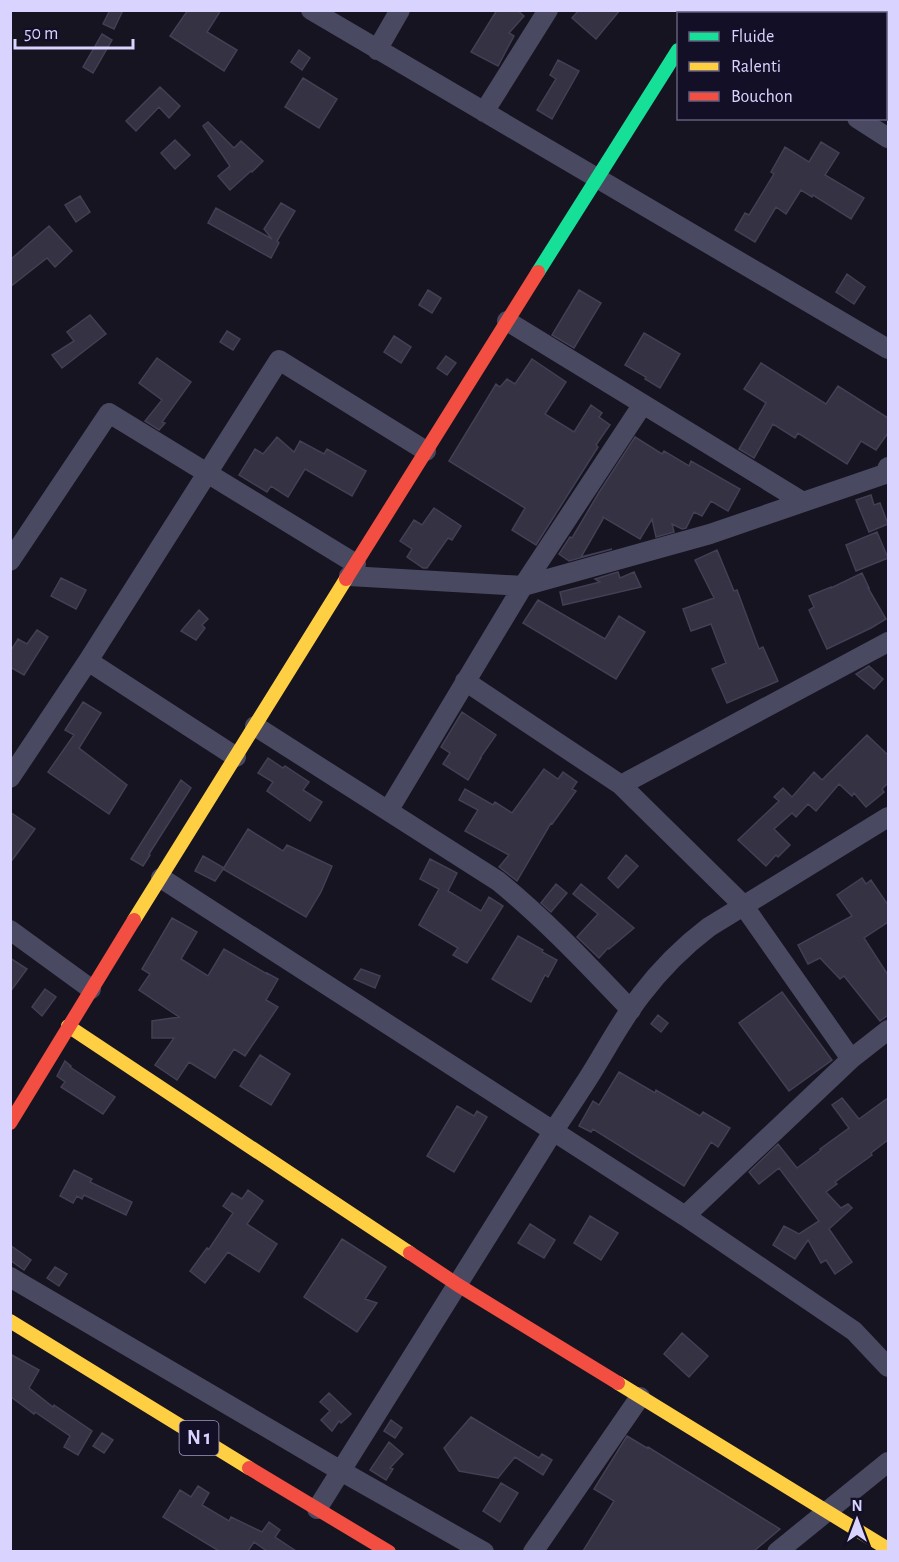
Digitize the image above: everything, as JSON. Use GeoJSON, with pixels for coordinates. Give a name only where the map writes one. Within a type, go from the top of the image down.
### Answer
{"type":"FeatureCollection","features":[{"type":"Feature","properties":{"kind":"main road"},"geometry":{"type":"LineString","coordinates":[[10,1123],[91,989],[677,52]]}},
{"type":"Feature","properties":{"kind":"main road"},"geometry":{"type":"LineString","coordinates":[[68,1026],[458,1285],[888,1549]]}},
{"type":"Feature","properties":{"kind":"main road","name":"N 1"},"geometry":{"type":"LineString","coordinates":[[10,1321],[171,1421],[389,1551]]}},
{"type":"Feature","properties":{"kind":"street"},"geometry":{"type":"LineString","coordinates":[[310,10],[888,349]]}},
{"type":"Feature","properties":{"kind":"street"},"geometry":{"type":"LineString","coordinates":[[377,50],[400,10]]}},
{"type":"Feature","properties":{"kind":"street"},"geometry":{"type":"LineString","coordinates":[[484,112],[548,10]]}},
{"type":"Feature","properties":{"kind":"street"},"geometry":{"type":"LineString","coordinates":[[860,120],[888,138]]}},
{"type":"Feature","properties":{"kind":"street"},"geometry":{"type":"LineString","coordinates":[[507,321],[803,502]]}},
{"type":"Feature","properties":{"kind":"street"},"geometry":{"type":"LineString","coordinates":[[10,778],[88,661],[279,360],[426,451]]}},
{"type":"Feature","properties":{"kind":"street"},"geometry":{"type":"LineString","coordinates":[[388,811],[524,586],[643,404]]}},
{"type":"Feature","properties":{"kind":"street"},"geometry":{"type":"LineString","coordinates":[[10,561],[109,413],[207,473],[353,570],[524,586],[710,534],[887,474]]}},
{"type":"Feature","properties":{"kind":"street"},"geometry":{"type":"LineString","coordinates":[[621,785],[888,642]]}},
{"type":"Feature","properties":{"kind":"street"},"geometry":{"type":"LineString","coordinates":[[88,661],[236,757]]}},
{"type":"Feature","properties":{"kind":"street"},"geometry":{"type":"LineString","coordinates":[[465,681],[621,785],[743,905],[851,1059]]}},
{"type":"Feature","properties":{"kind":"street"},"geometry":{"type":"LineString","coordinates":[[255,726],[498,881],[558,933],[631,1010]]}},
{"type":"Feature","properties":{"kind":"street"},"geometry":{"type":"LineString","coordinates":[[317,1509],[641,994],[693,939],[709,927],[888,817]]}},
{"type":"Feature","properties":{"kind":"street"},"geometry":{"type":"LineString","coordinates":[[161,878],[685,1216],[854,1331],[888,1367]]}},
{"type":"Feature","properties":{"kind":"street"},"geometry":{"type":"LineString","coordinates":[[10,930],[91,989]]}},
{"type":"Feature","properties":{"kind":"street"},"geometry":{"type":"LineString","coordinates":[[685,1216],[851,1059],[888,1030]]}},
{"type":"Feature","properties":{"kind":"street"},"geometry":{"type":"LineString","coordinates":[[10,1277],[341,1471],[484,1551]]}},
{"type":"Feature","properties":{"kind":"street"},"geometry":{"type":"LineString","coordinates":[[533,1551],[640,1397]]}},
{"type":"Feature","properties":{"kind":"street"},"geometry":{"type":"LineString","coordinates":[[777,1551],[888,1462]]}},
{"type":"Feature","properties":{"kind":"building"},"geometry":{"type":"Polygon","coordinates":[[[110,10],[123,10],[114,29],[103,24],[110,10]]]}},
{"type":"Feature","properties":{"kind":"building"},"geometry":{"type":"Polygon","coordinates":[[[188,10],[221,10],[207,32],[237,50],[224,71],[170,36],[188,10]]]}},
{"type":"Feature","properties":{"kind":"building"},"geometry":{"type":"Polygon","coordinates":[[[497,10],[517,10],[524,16],[509,33],[514,36],[498,66],[471,52],[497,10]]]}},
{"type":"Feature","properties":{"kind":"building"},"geometry":{"type":"Polygon","coordinates":[[[579,10],[620,10],[596,39],[572,18],[579,10]]]}},
{"type":"Feature","properties":{"kind":"building"},"geometry":{"type":"Polygon","coordinates":[[[102,34],[112,40],[93,73],[83,67],[102,34]]]}},
{"type":"Feature","properties":{"kind":"building"},"geometry":{"type":"Polygon","coordinates":[[[299,50],[310,58],[302,70],[291,62],[299,50]]]}},
{"type":"Feature","properties":{"kind":"building"},"geometry":{"type":"Polygon","coordinates":[[[558,60],[579,71],[552,119],[537,110],[556,79],[550,75],[558,60]]]}},
{"type":"Feature","properties":{"kind":"building"},"geometry":{"type":"Polygon","coordinates":[[[303,78],[337,99],[319,128],[285,107],[303,78]]]}},
{"type":"Feature","properties":{"kind":"building"},"geometry":{"type":"Polygon","coordinates":[[[160,87],[180,106],[169,118],[159,107],[136,131],[126,121],[160,87]]]}},
{"type":"Feature","properties":{"kind":"building"},"geometry":{"type":"Polygon","coordinates":[[[208,122],[234,148],[241,141],[263,161],[230,190],[218,176],[230,166],[203,126],[208,122]]]}},
{"type":"Feature","properties":{"kind":"building"},"geometry":{"type":"Polygon","coordinates":[[[175,140],[190,155],[175,169],[161,153],[175,140]]]}},
{"type":"Feature","properties":{"kind":"building"},"geometry":{"type":"Polygon","coordinates":[[[821,142],[839,153],[825,175],[864,198],[851,219],[801,190],[786,214],[776,207],[755,242],[735,230],[745,213],[749,215],[774,174],[771,172],[785,147],[809,162],[821,142]]]}},
{"type":"Feature","properties":{"kind":"building"},"geometry":{"type":"Polygon","coordinates":[[[80,196],[90,212],[76,222],[65,205],[80,196]]]}},
{"type":"Feature","properties":{"kind":"building"},"geometry":{"type":"Polygon","coordinates":[[[281,203],[295,211],[277,241],[279,243],[271,258],[208,223],[216,208],[272,239],[264,229],[281,203]]]}},
{"type":"Feature","properties":{"kind":"building"},"geometry":{"type":"Polygon","coordinates":[[[49,226],[72,251],[55,267],[47,258],[10,287],[10,260],[49,226]]]}},
{"type":"Feature","properties":{"kind":"building"},"geometry":{"type":"Polygon","coordinates":[[[847,274],[865,287],[854,304],[836,292],[847,274]]]}},
{"type":"Feature","properties":{"kind":"building"},"geometry":{"type":"Polygon","coordinates":[[[428,290],[441,298],[432,313],[419,305],[428,290]]]}},
{"type":"Feature","properties":{"kind":"building"},"geometry":{"type":"Polygon","coordinates":[[[579,290],[601,303],[574,348],[552,335],[579,290]]]}},
{"type":"Feature","properties":{"kind":"building"},"geometry":{"type":"Polygon","coordinates":[[[90,315],[106,334],[62,368],[52,355],[74,341],[67,332],[90,315]]]}},
{"type":"Feature","properties":{"kind":"building"},"geometry":{"type":"Polygon","coordinates":[[[227,331],[240,339],[233,350],[220,342],[227,331]]]}},
{"type":"Feature","properties":{"kind":"building"},"geometry":{"type":"Polygon","coordinates":[[[644,333],[680,354],[660,388],[625,365],[644,333]]]}},
{"type":"Feature","properties":{"kind":"building"},"geometry":{"type":"Polygon","coordinates":[[[394,336],[411,347],[401,363],[384,352],[394,336]]]}},
{"type":"Feature","properties":{"kind":"building"},"geometry":{"type":"Polygon","coordinates":[[[446,356],[456,363],[447,375],[437,368],[446,356]]]}},
{"type":"Feature","properties":{"kind":"building"},"geometry":{"type":"Polygon","coordinates":[[[157,358],[191,382],[162,422],[165,423],[159,430],[145,421],[162,400],[139,383],[157,358]]]}},
{"type":"Feature","properties":{"kind":"building"},"geometry":{"type":"Polygon","coordinates":[[[532,359],[566,382],[545,414],[574,432],[591,405],[602,413],[599,417],[610,425],[536,545],[512,530],[525,508],[449,461],[496,384],[500,387],[507,379],[515,384],[532,359]]]}},
{"type":"Feature","properties":{"kind":"building"},"geometry":{"type":"Polygon","coordinates":[[[761,363],[826,404],[838,386],[888,418],[888,433],[876,450],[861,441],[847,464],[798,433],[795,438],[773,424],[754,458],[739,449],[766,403],[744,389],[761,363]]]}},
{"type":"Feature","properties":{"kind":"building"},"geometry":{"type":"Polygon","coordinates":[[[277,437],[294,452],[300,441],[324,454],[327,449],[366,471],[352,496],[305,469],[288,497],[271,486],[267,492],[239,475],[255,449],[263,454],[277,437]]]}},
{"type":"Feature","properties":{"kind":"building"},"geometry":{"type":"Polygon","coordinates":[[[635,437],[662,454],[664,451],[689,466],[691,461],[740,489],[728,511],[711,501],[702,516],[694,512],[686,528],[682,529],[672,524],[674,532],[656,537],[652,519],[640,539],[603,517],[581,557],[612,549],[569,561],[559,554],[570,537],[572,538],[635,437]]]}},
{"type":"Feature","properties":{"kind":"building"},"geometry":{"type":"Polygon","coordinates":[[[871,495],[874,505],[880,503],[888,524],[869,532],[856,500],[871,495]]]}},
{"type":"Feature","properties":{"kind":"building"},"geometry":{"type":"Polygon","coordinates":[[[434,508],[461,526],[452,540],[448,538],[427,568],[423,568],[407,557],[412,549],[400,541],[414,520],[422,525],[434,508]]]}},
{"type":"Feature","properties":{"kind":"building"},"geometry":{"type":"Polygon","coordinates":[[[877,532],[888,558],[856,571],[846,545],[877,532]]]}},
{"type":"Feature","properties":{"kind":"building"},"geometry":{"type":"Polygon","coordinates":[[[717,550],[734,591],[737,590],[759,649],[763,647],[778,681],[727,703],[712,669],[726,663],[711,624],[691,631],[683,609],[714,598],[695,560],[717,550]]]}},
{"type":"Feature","properties":{"kind":"building"},"geometry":{"type":"Polygon","coordinates":[[[618,572],[620,578],[634,572],[641,587],[563,605],[560,592],[600,582],[595,579],[618,572]]]}},
{"type":"Feature","properties":{"kind":"building"},"geometry":{"type":"Polygon","coordinates":[[[862,573],[886,619],[827,649],[809,610],[814,607],[809,596],[862,573]]]}},
{"type":"Feature","properties":{"kind":"building"},"geometry":{"type":"Polygon","coordinates":[[[61,578],[86,590],[76,609],[51,596],[61,578]]]}},
{"type":"Feature","properties":{"kind":"building"},"geometry":{"type":"Polygon","coordinates":[[[538,600],[605,639],[619,616],[645,632],[616,679],[523,623],[538,600]]]}},
{"type":"Feature","properties":{"kind":"building"},"geometry":{"type":"Polygon","coordinates":[[[199,610],[208,619],[202,625],[205,628],[196,640],[181,631],[199,610]]]}},
{"type":"Feature","properties":{"kind":"building"},"geometry":{"type":"Polygon","coordinates":[[[37,630],[48,637],[24,675],[10,667],[10,652],[18,639],[27,644],[37,630]]]}},
{"type":"Feature","properties":{"kind":"building"},"geometry":{"type":"Polygon","coordinates":[[[869,666],[883,679],[874,689],[856,674],[869,666]]]}},
{"type":"Feature","properties":{"kind":"building"},"geometry":{"type":"Polygon","coordinates":[[[83,702],[101,713],[79,748],[127,785],[109,814],[48,772],[74,735],[65,730],[83,702]]]}},
{"type":"Feature","properties":{"kind":"building"},"geometry":{"type":"Polygon","coordinates":[[[462,712],[496,735],[468,780],[443,764],[450,753],[441,747],[462,712]]]}},
{"type":"Feature","properties":{"kind":"building"},"geometry":{"type":"Polygon","coordinates":[[[867,735],[888,755],[888,783],[882,789],[884,792],[866,807],[854,793],[852,796],[839,784],[816,811],[808,804],[796,817],[792,813],[774,829],[790,845],[766,866],[738,840],[779,801],[774,797],[783,788],[792,797],[814,772],[822,780],[867,735]]]}},
{"type":"Feature","properties":{"kind":"building"},"geometry":{"type":"Polygon","coordinates":[[[268,758],[309,782],[303,790],[322,802],[310,821],[267,791],[273,782],[258,773],[268,758]]]}},
{"type":"Feature","properties":{"kind":"building"},"geometry":{"type":"Polygon","coordinates":[[[544,769],[558,779],[563,772],[577,782],[572,789],[576,791],[551,823],[517,881],[499,867],[509,855],[465,831],[478,810],[459,800],[465,789],[493,805],[495,802],[512,813],[544,769]]]}},
{"type":"Feature","properties":{"kind":"building"},"geometry":{"type":"Polygon","coordinates":[[[181,780],[191,788],[143,866],[131,859],[181,780]]]}},
{"type":"Feature","properties":{"kind":"building"},"geometry":{"type":"Polygon","coordinates":[[[10,812],[35,829],[10,863],[10,812]]]}},
{"type":"Feature","properties":{"kind":"building"},"geometry":{"type":"Polygon","coordinates":[[[248,829],[283,851],[287,845],[332,866],[321,892],[306,917],[223,869],[248,829]]]}},
{"type":"Feature","properties":{"kind":"building"},"geometry":{"type":"Polygon","coordinates":[[[626,855],[638,866],[618,888],[608,878],[626,855]]]}},
{"type":"Feature","properties":{"kind":"building"},"geometry":{"type":"Polygon","coordinates":[[[203,856],[224,868],[215,881],[195,871],[203,856]]]}},
{"type":"Feature","properties":{"kind":"building"},"geometry":{"type":"Polygon","coordinates":[[[430,859],[457,873],[448,891],[481,911],[489,897],[503,906],[467,963],[453,955],[458,948],[419,925],[439,889],[420,879],[430,859]]]}},
{"type":"Feature","properties":{"kind":"building"},"geometry":{"type":"Polygon","coordinates":[[[862,878],[866,884],[871,880],[888,905],[888,922],[864,938],[888,975],[888,1015],[880,1021],[844,976],[840,979],[820,958],[808,964],[798,945],[852,916],[837,895],[862,878]]]}},
{"type":"Feature","properties":{"kind":"building"},"geometry":{"type":"Polygon","coordinates":[[[556,884],[567,893],[551,912],[541,903],[556,884]]]}},
{"type":"Feature","properties":{"kind":"building"},"geometry":{"type":"Polygon","coordinates":[[[581,884],[634,928],[599,958],[577,937],[598,914],[573,894],[581,884]]]}},
{"type":"Feature","properties":{"kind":"building"},"geometry":{"type":"Polygon","coordinates":[[[172,918],[197,932],[181,959],[208,976],[224,949],[278,979],[266,1000],[278,1007],[245,1056],[234,1049],[215,1078],[189,1062],[177,1080],[155,1065],[174,1038],[152,1038],[152,1021],[179,1017],[139,990],[150,974],[142,969],[172,918]]]}},
{"type":"Feature","properties":{"kind":"building"},"geometry":{"type":"Polygon","coordinates":[[[518,936],[557,960],[548,977],[545,975],[531,1002],[492,979],[518,936]]]}},
{"type":"Feature","properties":{"kind":"building"},"geometry":{"type":"Polygon","coordinates":[[[10,958],[27,969],[10,992],[10,958]]]}},
{"type":"Feature","properties":{"kind":"building"},"geometry":{"type":"Polygon","coordinates":[[[361,969],[380,976],[375,988],[354,979],[361,969]]]}},
{"type":"Feature","properties":{"kind":"building"},"geometry":{"type":"Polygon","coordinates":[[[45,989],[56,997],[42,1016],[32,1007],[45,989]]]}},
{"type":"Feature","properties":{"kind":"building"},"geometry":{"type":"Polygon","coordinates":[[[782,992],[832,1060],[789,1091],[739,1023],[782,992]]]}},
{"type":"Feature","properties":{"kind":"building"},"geometry":{"type":"Polygon","coordinates":[[[658,1015],[668,1023],[661,1032],[651,1024],[658,1015]]]}},
{"type":"Feature","properties":{"kind":"building"},"geometry":{"type":"Polygon","coordinates":[[[260,1055],[290,1074],[271,1105],[240,1086],[260,1055]]]}},
{"type":"Feature","properties":{"kind":"building"},"geometry":{"type":"Polygon","coordinates":[[[65,1061],[70,1067],[115,1097],[103,1114],[61,1087],[65,1082],[57,1076],[65,1061]]]}},
{"type":"Feature","properties":{"kind":"building"},"geometry":{"type":"Polygon","coordinates":[[[619,1072],[655,1093],[656,1090],[700,1116],[703,1112],[730,1128],[718,1147],[711,1142],[684,1186],[593,1129],[591,1132],[579,1126],[593,1101],[599,1105],[619,1072]]]}},
{"type":"Feature","properties":{"kind":"building"},"geometry":{"type":"Polygon","coordinates":[[[842,1098],[859,1119],[888,1098],[888,1140],[871,1153],[872,1155],[835,1182],[837,1184],[826,1192],[841,1208],[848,1204],[852,1208],[829,1229],[852,1262],[835,1274],[826,1260],[821,1263],[808,1240],[795,1259],[773,1245],[784,1226],[799,1234],[819,1221],[779,1168],[759,1184],[749,1172],[778,1144],[797,1168],[849,1128],[832,1105],[842,1098]]]}},
{"type":"Feature","properties":{"kind":"building"},"geometry":{"type":"Polygon","coordinates":[[[457,1106],[474,1116],[477,1111],[487,1117],[454,1172],[427,1156],[457,1106]]]}},
{"type":"Feature","properties":{"kind":"building"},"geometry":{"type":"Polygon","coordinates":[[[74,1170],[92,1179],[90,1182],[132,1202],[126,1215],[84,1195],[82,1199],[77,1196],[73,1203],[60,1196],[74,1170]]]}},
{"type":"Feature","properties":{"kind":"building"},"geometry":{"type":"Polygon","coordinates":[[[248,1190],[263,1201],[247,1224],[277,1244],[259,1272],[228,1252],[205,1283],[190,1271],[207,1248],[209,1249],[233,1213],[223,1206],[232,1193],[242,1199],[248,1190]]]}},
{"type":"Feature","properties":{"kind":"building"},"geometry":{"type":"Polygon","coordinates":[[[590,1216],[618,1233],[601,1260],[574,1243],[590,1216]]]}},
{"type":"Feature","properties":{"kind":"building"},"geometry":{"type":"Polygon","coordinates":[[[530,1224],[555,1240],[544,1258],[518,1243],[530,1224]]]}},
{"type":"Feature","properties":{"kind":"building"},"geometry":{"type":"Polygon","coordinates":[[[342,1239],[386,1267],[365,1299],[377,1303],[357,1332],[304,1297],[342,1239]]]}},
{"type":"Feature","properties":{"kind":"building"},"geometry":{"type":"Polygon","coordinates":[[[10,1245],[31,1260],[24,1270],[10,1260],[10,1245]]]}},
{"type":"Feature","properties":{"kind":"building"},"geometry":{"type":"Polygon","coordinates":[[[55,1267],[67,1274],[59,1286],[47,1278],[55,1267]]]}},
{"type":"Feature","properties":{"kind":"building"},"geometry":{"type":"Polygon","coordinates":[[[682,1333],[708,1356],[689,1377],[664,1354],[682,1333]]]}},
{"type":"Feature","properties":{"kind":"building"},"geometry":{"type":"Polygon","coordinates":[[[10,1354],[39,1370],[29,1388],[53,1407],[54,1405],[92,1431],[78,1455],[64,1447],[70,1436],[10,1396],[10,1354]]]}},
{"type":"Feature","properties":{"kind":"building"},"geometry":{"type":"Polygon","coordinates":[[[329,1393],[351,1414],[341,1423],[339,1421],[332,1431],[321,1420],[330,1411],[320,1402],[329,1393]]]}},
{"type":"Feature","properties":{"kind":"building"},"geometry":{"type":"Polygon","coordinates":[[[471,1417],[539,1458],[542,1454],[552,1460],[543,1475],[515,1457],[498,1478],[459,1471],[444,1448],[471,1417]]]}},
{"type":"Feature","properties":{"kind":"building"},"geometry":{"type":"Polygon","coordinates":[[[391,1420],[402,1428],[395,1438],[384,1431],[391,1420]]]}},
{"type":"Feature","properties":{"kind":"building"},"geometry":{"type":"Polygon","coordinates":[[[102,1433],[113,1440],[104,1453],[93,1446],[102,1433]]]}},
{"type":"Feature","properties":{"kind":"building"},"geometry":{"type":"Polygon","coordinates":[[[627,1436],[780,1529],[754,1551],[583,1551],[614,1501],[594,1489],[627,1436]]]}},
{"type":"Feature","properties":{"kind":"building"},"geometry":{"type":"Polygon","coordinates":[[[389,1442],[403,1454],[390,1468],[393,1469],[386,1480],[370,1470],[389,1442]]]}},
{"type":"Feature","properties":{"kind":"building"},"geometry":{"type":"Polygon","coordinates":[[[501,1483],[518,1493],[500,1522],[483,1511],[501,1483]]]}},
{"type":"Feature","properties":{"kind":"building"},"geometry":{"type":"Polygon","coordinates":[[[198,1486],[209,1493],[202,1505],[229,1521],[231,1517],[262,1532],[269,1522],[280,1530],[275,1537],[296,1551],[267,1551],[254,1542],[248,1551],[219,1551],[163,1517],[180,1490],[191,1497],[198,1486]]]}},
{"type":"Feature","properties":{"kind":"traffic: fast"},"geometry":{"type":"LineString","coordinates":[[538,272],[677,52]]}},
{"type":"Feature","properties":{"kind":"traffic: slow"},"geometry":{"type":"LineString","coordinates":[[134,920],[346,579]]}},
{"type":"Feature","properties":{"kind":"traffic: slow"},"geometry":{"type":"LineString","coordinates":[[68,1026],[410,1253]]}},
{"type":"Feature","properties":{"kind":"traffic: slow"},"geometry":{"type":"LineString","coordinates":[[10,1321],[249,1468]]}},
{"type":"Feature","properties":{"kind":"traffic: slow"},"geometry":{"type":"LineString","coordinates":[[618,1383],[888,1549]]}},
{"type":"Feature","properties":{"kind":"traffic: jam"},"geometry":{"type":"LineString","coordinates":[[346,579],[538,272]]}},
{"type":"Feature","properties":{"kind":"traffic: jam"},"geometry":{"type":"LineString","coordinates":[[10,1123],[134,920]]}},
{"type":"Feature","properties":{"kind":"traffic: jam"},"geometry":{"type":"LineString","coordinates":[[410,1253],[618,1383]]}},
{"type":"Feature","properties":{"kind":"traffic: jam"},"geometry":{"type":"LineString","coordinates":[[249,1468],[389,1552]]}}]}
